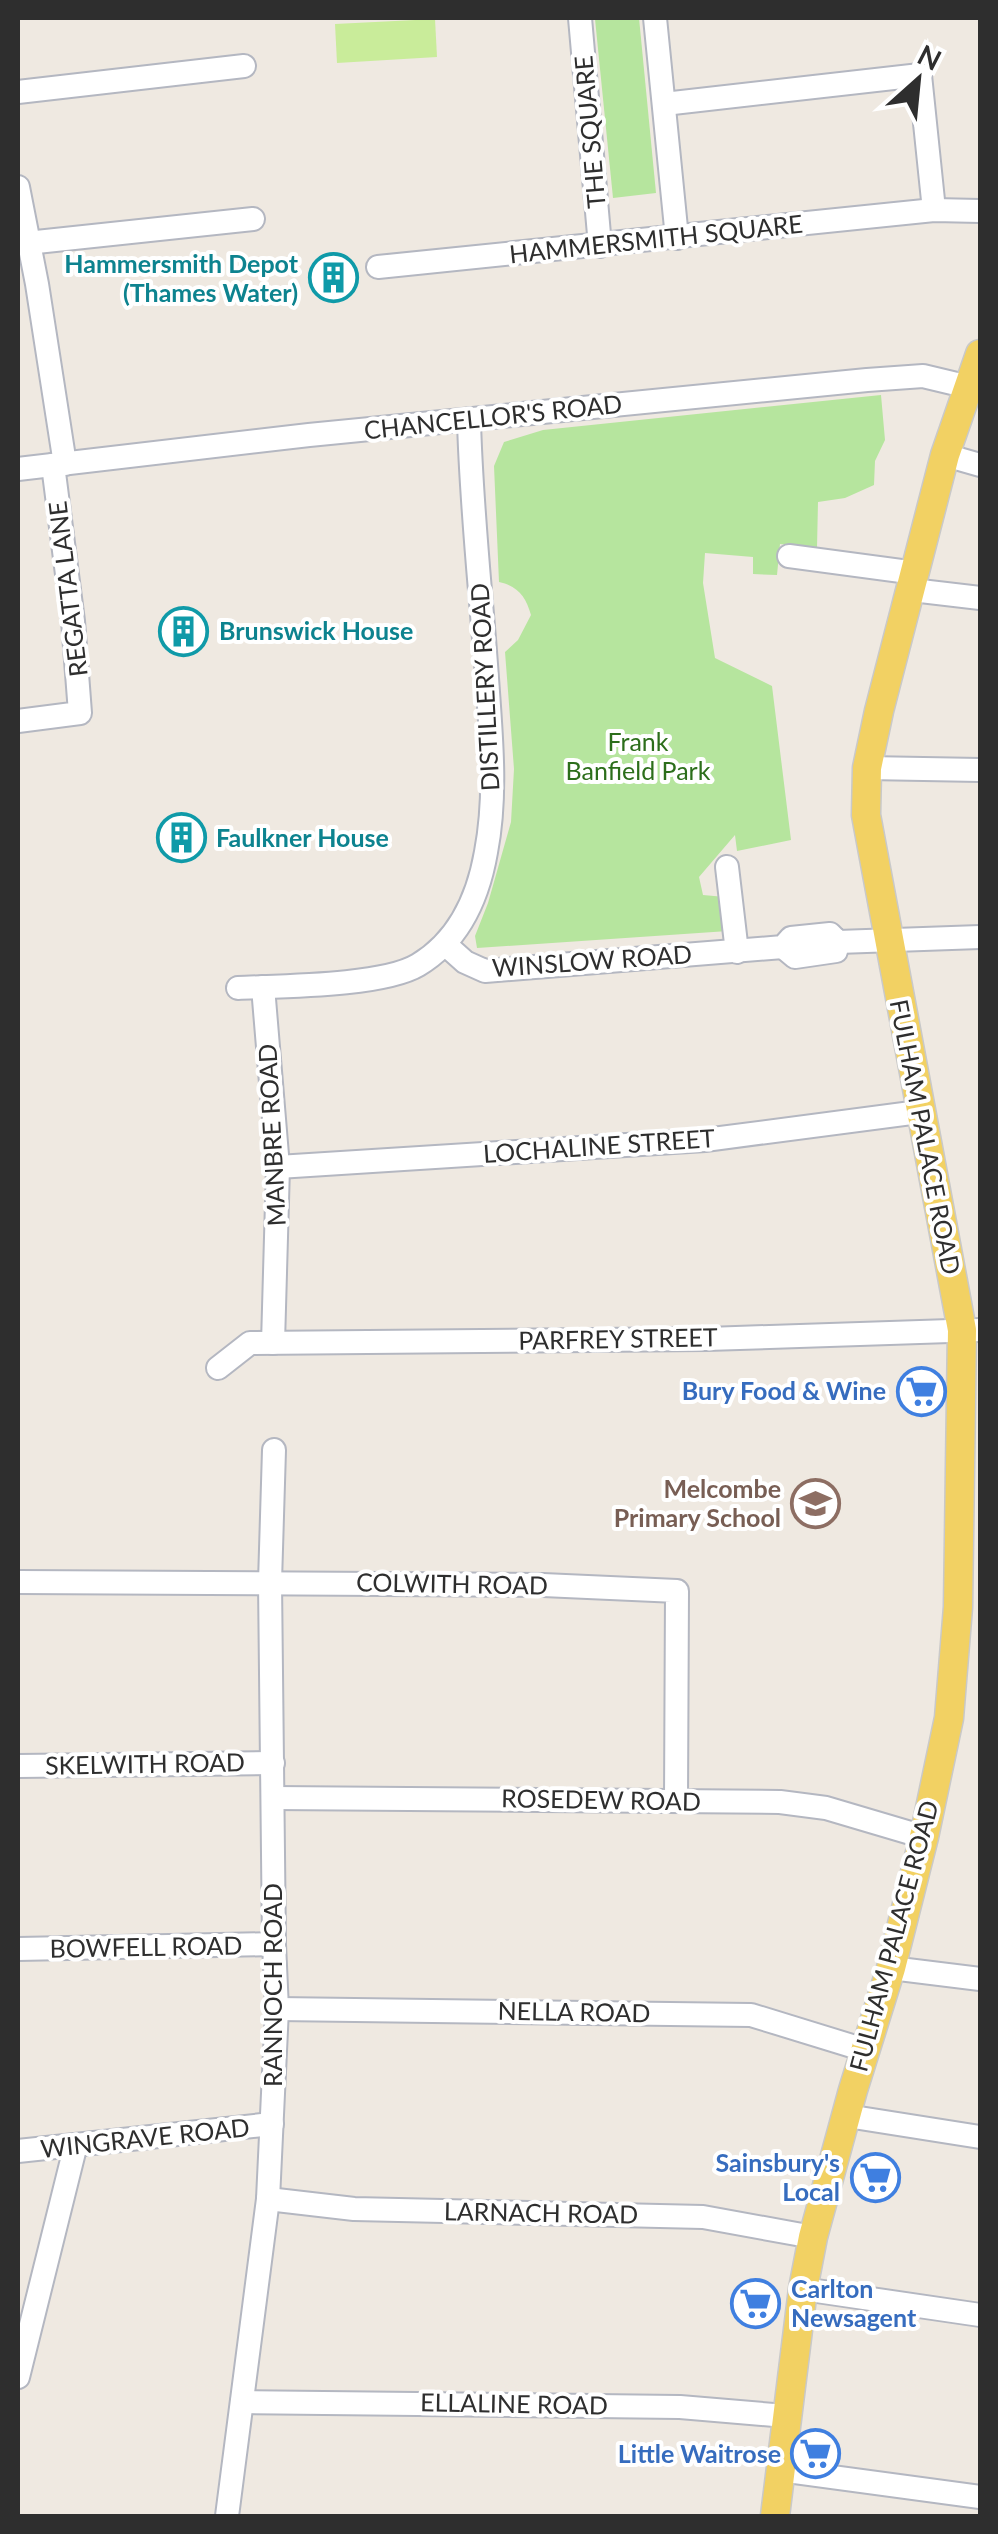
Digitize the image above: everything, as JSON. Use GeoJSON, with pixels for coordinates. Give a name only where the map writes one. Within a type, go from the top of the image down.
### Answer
{"type":"FeatureCollection","features":[{"type":"Feature","properties":{"kind":"main road","name":"FULHAM PALACE ROAD"},"geometry":{"type":"LineString","coordinates":[[775,2516],[803,2289],[813,2238],[891,1968],[949,1718],[971,1330],[919,1112],[887,940],[866,815],[867,768],[945,455],[980,354]]}},
{"type":"Feature","properties":{"kind":"street","name":"THE SQUARE"},"geometry":{"type":"LineString","coordinates":[[580,18],[600,246]]}},
{"type":"Feature","properties":{"kind":"street"},"geometry":{"type":"LineString","coordinates":[[655,18],[678,238]]}},
{"type":"Feature","properties":{"kind":"street"},"geometry":{"type":"LineString","coordinates":[[18,92],[244,66]]}},
{"type":"Feature","properties":{"kind":"street"},"geometry":{"type":"LineString","coordinates":[[664,104],[920,75],[934,210]]}},
{"type":"Feature","properties":{"kind":"street","name":"REGATTA LANE"},"geometry":{"type":"LineString","coordinates":[[18,188],[37,284],[59,465],[80,713],[18,721]]}},
{"type":"Feature","properties":{"kind":"street","name":"HAMMERSMITH SQUARE"},"geometry":{"type":"LineString","coordinates":[[378,267],[934,210],[980,210]]}},
{"type":"Feature","properties":{"kind":"street"},"geometry":{"type":"LineString","coordinates":[[27,243],[253,218]]}},
{"type":"Feature","properties":{"kind":"street","name":"CHANCELLOR'S ROAD"},"geometry":{"type":"LineString","coordinates":[[18,469],[308,435],[923,376],[968,387]]}},
{"type":"Feature","properties":{"kind":"street","name":"DISTILLERY ROAD"},"geometry":{"type":"LineString","coordinates":[[446,945],[478,887],[492,795],[469,420]]}},
{"type":"Feature","properties":{"kind":"street"},"geometry":{"type":"LineString","coordinates":[[945,455],[980,466]]}},
{"type":"Feature","properties":{"kind":"street"},"geometry":{"type":"LineString","coordinates":[[788,556],[980,598]]}},
{"type":"Feature","properties":{"kind":"street"},"geometry":{"type":"LineString","coordinates":[[867,768],[980,770]]}},
{"type":"Feature","properties":{"kind":"street"},"geometry":{"type":"LineString","coordinates":[[727,867],[737,952]]}},
{"type":"Feature","properties":{"kind":"street","name":"WINSLOW ROAD"},"geometry":{"type":"LineString","coordinates":[[446,945],[465,962],[485,971],[782,948],[791,938],[830,934],[838,942],[980,938]]}},
{"type":"Feature","properties":{"kind":"street"},"geometry":{"type":"LineString","coordinates":[[238,988],[398,974],[446,945]]}},
{"type":"Feature","properties":{"kind":"street","name":"MANBRE ROAD"},"geometry":{"type":"LineString","coordinates":[[262,987],[278,1167],[274,1344]]}},
{"type":"Feature","properties":{"kind":"street","name":"LOCHALINE STREET"},"geometry":{"type":"LineString","coordinates":[[278,1167],[705,1140],[919,1112]]}},
{"type":"Feature","properties":{"kind":"street","name":"PARFREY STREET"},"geometry":{"type":"LineString","coordinates":[[218,1368],[250,1343],[707,1339],[971,1330]]}},
{"type":"Feature","properties":{"kind":"street","name":"RANNOCH ROAD"},"geometry":{"type":"LineString","coordinates":[[227,2516],[268,2199],[278,2010],[270,1582],[274,1450]]}},
{"type":"Feature","properties":{"kind":"street","name":"COLWITH ROAD"},"geometry":{"type":"LineString","coordinates":[[18,1582],[270,1582],[677,1591],[676,1800]]}},
{"type":"Feature","properties":{"kind":"street","name":"SKELWITH ROAD"},"geometry":{"type":"LineString","coordinates":[[18,1766],[273,1763]]}},
{"type":"Feature","properties":{"kind":"street","name":"ROSEDEW ROAD"},"geometry":{"type":"LineString","coordinates":[[273,1798],[780,1802],[826,1808],[924,1837]]}},
{"type":"Feature","properties":{"kind":"street","name":"BOWFELL ROAD"},"geometry":{"type":"LineString","coordinates":[[18,1950],[274,1944]]}},
{"type":"Feature","properties":{"kind":"street"},"geometry":{"type":"LineString","coordinates":[[891,1968],[980,1980]]}},
{"type":"Feature","properties":{"kind":"street","name":"NELLA ROAD"},"geometry":{"type":"LineString","coordinates":[[278,2010],[751,2015],[865,2050]]}},
{"type":"Feature","properties":{"kind":"street"},"geometry":{"type":"LineString","coordinates":[[847,2116],[980,2137]]}},
{"type":"Feature","properties":{"kind":"street","name":"WINGRAVE ROAD"},"geometry":{"type":"LineString","coordinates":[[18,2151],[75,2148],[272,2124]]}},
{"type":"Feature","properties":{"kind":"street"},"geometry":{"type":"LineString","coordinates":[[18,2377],[75,2148]]}},
{"type":"Feature","properties":{"kind":"street","name":"LARNACH ROAD"},"geometry":{"type":"LineString","coordinates":[[268,2199],[354,2209],[703,2217],[813,2238]]}},
{"type":"Feature","properties":{"kind":"street"},"geometry":{"type":"LineString","coordinates":[[803,2289],[980,2315]]}},
{"type":"Feature","properties":{"kind":"street","name":"ELLALINE ROAD"},"geometry":{"type":"LineString","coordinates":[[242,2402],[680,2407],[786,2416]]}},
{"type":"Feature","properties":{"kind":"street"},"geometry":{"type":"LineString","coordinates":[[780,2470],[980,2497]]}},
{"type":"Feature","properties":{"kind":"green space"},"geometry":{"type":"Polygon","coordinates":[[[639,18],[656,193],[613,198],[595,19],[639,18]]]}},
{"type":"Feature","properties":{"kind":"green space"},"geometry":{"type":"Polygon","coordinates":[[[435,19],[437,57],[337,63],[335,24],[435,19]]]}},
{"type":"Feature","properties":{"kind":"green space","name":"Frank Banfield Park"},"geometry":{"type":"Polygon","coordinates":[[[881,395],[885,440],[875,461],[874,485],[845,498],[818,502],[817,548],[780,544],[777,575],[753,574],[753,557],[705,553],[703,583],[715,658],[772,686],[791,840],[737,851],[735,835],[699,877],[703,895],[725,897],[728,931],[477,948],[475,936],[511,822],[514,769],[505,652],[518,640],[531,615],[520,593],[499,582],[494,466],[504,442],[543,430],[881,395]]]}},
{"type":"Feature","properties":{"kind":"place","name":"Hammersmith Depot (Thames Water)"},"geometry":{"type":"Point","coordinates":[333,278]}},
{"type":"Feature","properties":{"kind":"place","name":"Brunswick House"},"geometry":{"type":"Point","coordinates":[184,631]}},
{"type":"Feature","properties":{"kind":"place","name":"Faulkner House"},"geometry":{"type":"Point","coordinates":[181,838]}},
{"type":"Feature","properties":{"kind":"place","name":"Bury Food & Wine"},"geometry":{"type":"Point","coordinates":[921,1391]}},
{"type":"Feature","properties":{"kind":"place","name":"Melcombe Primary School"},"geometry":{"type":"Point","coordinates":[816,1503]}},
{"type":"Feature","properties":{"kind":"place","name":"Sainsbury's Local"},"geometry":{"type":"Point","coordinates":[875,2177]}},
{"type":"Feature","properties":{"kind":"place","name":"Carlton Newsagent"},"geometry":{"type":"Point","coordinates":[756,2303]}},
{"type":"Feature","properties":{"kind":"place","name":"Little Waitrose"},"geometry":{"type":"Point","coordinates":[816,2454]}}]}
